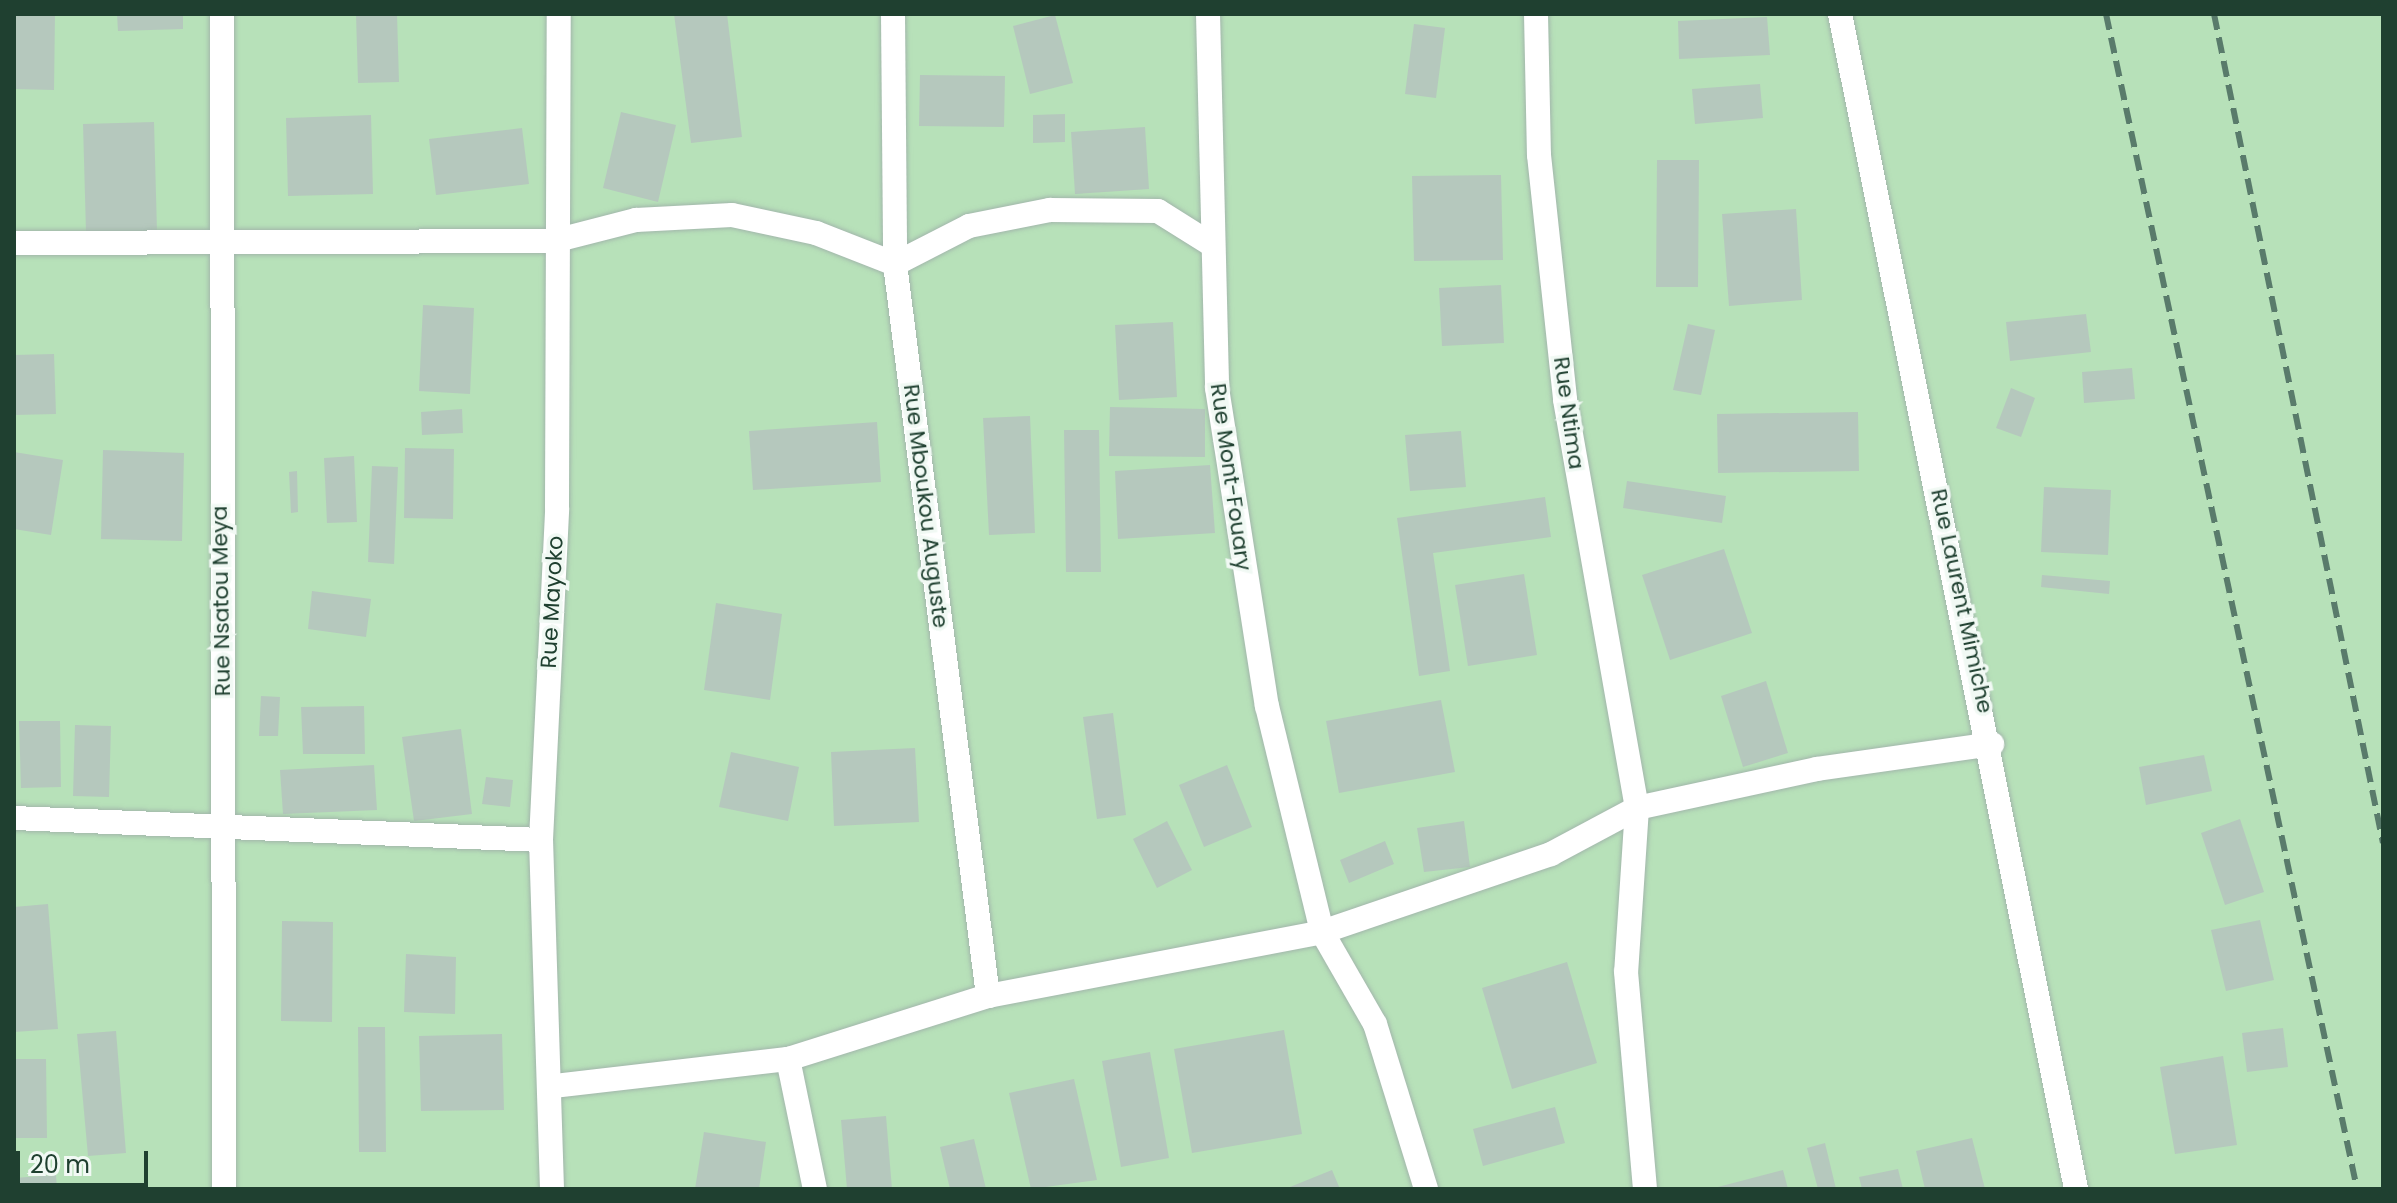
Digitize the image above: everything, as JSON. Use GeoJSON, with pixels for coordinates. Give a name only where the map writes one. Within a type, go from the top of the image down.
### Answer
{"type":"FeatureCollection","features":[{"type":"Feature","properties":{"kind":"street","name":"Rue Nsatou Meya"},"geometry":{"type":"LineString","coordinates":[[222,14],[218,242],[224,1189]]}},
{"type":"Feature","properties":{"kind":"street","name":"Rue Mayoko"},"geometry":{"type":"LineString","coordinates":[[552,1189],[554,1086],[541,840],[557,508],[554,241],[559,14]]}},
{"type":"Feature","properties":{"kind":"street","name":"Rue Mboukou Auguste"},"geometry":{"type":"LineString","coordinates":[[893,14],[895,264],[988,996]]}},
{"type":"Feature","properties":{"kind":"street","name":"Rue Mont-Fouary"},"geometry":{"type":"LineString","coordinates":[[1208,14],[1209,243],[1217,388],[1238,540],[1267,706],[1322,932],[1375,1024],[1426,1189]]}},
{"type":"Feature","properties":{"kind":"street","name":"Rue Ntima"},"geometry":{"type":"LineString","coordinates":[[1536,14],[1539,155],[1565,400],[1637,808],[1626,972],[1645,1189]]}},
{"type":"Feature","properties":{"kind":"street","name":"Rue Laurent Mimiche"},"geometry":{"type":"LineString","coordinates":[[1840,14],[1992,744],[2076,1189]]}},
{"type":"Feature","properties":{"kind":"street"},"geometry":{"type":"LineString","coordinates":[[14,243],[554,241],[636,220],[732,215],[816,233],[895,264],[969,226],[1050,210],[1158,211],[1209,243]]}},
{"type":"Feature","properties":{"kind":"street"},"geometry":{"type":"LineString","coordinates":[[554,1086],[788,1059],[988,996],[1322,932],[1551,854],[1637,808],[1817,769],[1992,744]]}},
{"type":"Feature","properties":{"kind":"street"},"geometry":{"type":"LineString","coordinates":[[14,818],[223,824],[541,840]]}},
{"type":"Feature","properties":{"kind":"street"},"geometry":{"type":"LineString","coordinates":[[788,1059],[815,1189]]}},
{"type":"Feature","properties":{"kind":"green space"},"geometry":{"type":"Polygon","coordinates":[[[14,14],[2383,14],[2383,1189],[14,1189],[14,14]]]}},
{"type":"Feature","properties":{"kind":"building"},"geometry":{"type":"Polygon","coordinates":[[[14,14],[55,14],[54,90],[14,89],[14,14]]]}},
{"type":"Feature","properties":{"kind":"building"},"geometry":{"type":"Polygon","coordinates":[[[117,14],[183,14],[183,29],[118,31],[117,14]]]}},
{"type":"Feature","properties":{"kind":"building"},"geometry":{"type":"Polygon","coordinates":[[[356,14],[397,14],[399,82],[358,83],[356,14]]]}},
{"type":"Feature","properties":{"kind":"building"},"geometry":{"type":"Polygon","coordinates":[[[674,14],[727,14],[742,137],[691,143],[674,14]]]}},
{"type":"Feature","properties":{"kind":"building"},"geometry":{"type":"Polygon","coordinates":[[[1055,15],[1073,83],[1030,94],[1013,26],[1055,15]]]}},
{"type":"Feature","properties":{"kind":"building"},"geometry":{"type":"Polygon","coordinates":[[[1767,17],[1770,55],[1679,59],[1678,21],[1767,17]]]}},
{"type":"Feature","properties":{"kind":"building"},"geometry":{"type":"Polygon","coordinates":[[[1414,24],[1445,28],[1436,98],[1405,94],[1414,24]]]}},
{"type":"Feature","properties":{"kind":"building"},"geometry":{"type":"Polygon","coordinates":[[[920,75],[1005,76],[1004,127],[919,126],[920,75]]]}},
{"type":"Feature","properties":{"kind":"building"},"geometry":{"type":"Polygon","coordinates":[[[1760,84],[1763,118],[1695,124],[1692,89],[1760,84]]]}},
{"type":"Feature","properties":{"kind":"building"},"geometry":{"type":"Polygon","coordinates":[[[621,112],[676,125],[658,202],[603,188],[621,112]]]}},
{"type":"Feature","properties":{"kind":"building"},"geometry":{"type":"Polygon","coordinates":[[[1065,114],[1065,142],[1033,143],[1033,115],[1065,114]]]}},
{"type":"Feature","properties":{"kind":"building"},"geometry":{"type":"Polygon","coordinates":[[[371,115],[373,194],[288,196],[286,118],[371,115]]]}},
{"type":"Feature","properties":{"kind":"building"},"geometry":{"type":"Polygon","coordinates":[[[154,122],[157,231],[86,232],[83,124],[154,122]]]}},
{"type":"Feature","properties":{"kind":"building"},"geometry":{"type":"Polygon","coordinates":[[[1145,127],[1149,189],[1075,194],[1071,132],[1145,127]]]}},
{"type":"Feature","properties":{"kind":"building"},"geometry":{"type":"Polygon","coordinates":[[[522,128],[529,184],[436,195],[429,139],[522,128]]]}},
{"type":"Feature","properties":{"kind":"building"},"geometry":{"type":"Polygon","coordinates":[[[1657,160],[1699,160],[1698,287],[1656,287],[1657,160]]]}},
{"type":"Feature","properties":{"kind":"building"},"geometry":{"type":"Polygon","coordinates":[[[1501,175],[1503,260],[1414,261],[1412,176],[1501,175]]]}},
{"type":"Feature","properties":{"kind":"building"},"geometry":{"type":"Polygon","coordinates":[[[1796,209],[1802,300],[1729,306],[1722,214],[1796,209]]]}},
{"type":"Feature","properties":{"kind":"building"},"geometry":{"type":"Polygon","coordinates":[[[1501,285],[1504,343],[1442,346],[1439,288],[1501,285]]]}},
{"type":"Feature","properties":{"kind":"building"},"geometry":{"type":"Polygon","coordinates":[[[423,305],[474,308],[470,394],[419,391],[423,305]]]}},
{"type":"Feature","properties":{"kind":"building"},"geometry":{"type":"Polygon","coordinates":[[[2086,314],[2091,352],[2010,361],[2006,322],[2086,314]]]}},
{"type":"Feature","properties":{"kind":"building"},"geometry":{"type":"Polygon","coordinates":[[[1173,322],[1177,397],[1119,400],[1115,325],[1173,322]]]}},
{"type":"Feature","properties":{"kind":"building"},"geometry":{"type":"Polygon","coordinates":[[[1688,324],[1715,330],[1701,395],[1673,390],[1688,324]]]}},
{"type":"Feature","properties":{"kind":"building"},"geometry":{"type":"Polygon","coordinates":[[[54,354],[56,414],[14,415],[14,355],[54,354]]]}},
{"type":"Feature","properties":{"kind":"building"},"geometry":{"type":"Polygon","coordinates":[[[2132,368],[2135,399],[2084,403],[2082,372],[2132,368]]]}},
{"type":"Feature","properties":{"kind":"building"},"geometry":{"type":"Polygon","coordinates":[[[2011,388],[2035,398],[2021,437],[1996,428],[2011,388]]]}},
{"type":"Feature","properties":{"kind":"building"},"geometry":{"type":"Polygon","coordinates":[[[1110,407],[1205,409],[1205,457],[1109,456],[1110,407]]]}},
{"type":"Feature","properties":{"kind":"building"},"geometry":{"type":"Polygon","coordinates":[[[462,409],[463,433],[422,435],[421,412],[462,409]]]}},
{"type":"Feature","properties":{"kind":"building"},"geometry":{"type":"Polygon","coordinates":[[[1858,412],[1859,471],[1718,473],[1717,414],[1858,412]]]}},
{"type":"Feature","properties":{"kind":"building"},"geometry":{"type":"Polygon","coordinates":[[[1030,416],[1035,533],[989,535],[983,418],[1030,416]]]}},
{"type":"Feature","properties":{"kind":"building"},"geometry":{"type":"Polygon","coordinates":[[[877,422],[881,482],[753,490],[749,431],[877,422]]]}},
{"type":"Feature","properties":{"kind":"building"},"geometry":{"type":"Polygon","coordinates":[[[1064,430],[1099,430],[1101,572],[1066,572],[1064,430]]]}},
{"type":"Feature","properties":{"kind":"building"},"geometry":{"type":"Polygon","coordinates":[[[1461,431],[1466,487],[1410,491],[1405,435],[1461,431]]]}},
{"type":"Feature","properties":{"kind":"building"},"geometry":{"type":"Polygon","coordinates":[[[405,448],[454,449],[453,519],[404,518],[405,448]]]}},
{"type":"Feature","properties":{"kind":"building"},"geometry":{"type":"Polygon","coordinates":[[[103,450],[184,453],[182,541],[101,539],[103,450]]]}},
{"type":"Feature","properties":{"kind":"building"},"geometry":{"type":"Polygon","coordinates":[[[14,452],[63,460],[51,535],[14,529],[14,452]]]}},
{"type":"Feature","properties":{"kind":"building"},"geometry":{"type":"Polygon","coordinates":[[[354,456],[357,522],[327,523],[324,458],[354,456]]]}},
{"type":"Feature","properties":{"kind":"building"},"geometry":{"type":"Polygon","coordinates":[[[1210,465],[1215,533],[1118,539],[1115,471],[1210,465]]]}},
{"type":"Feature","properties":{"kind":"building"},"geometry":{"type":"Polygon","coordinates":[[[372,466],[398,467],[394,564],[368,562],[372,466]]]}},
{"type":"Feature","properties":{"kind":"building"},"geometry":{"type":"Polygon","coordinates":[[[297,471],[298,512],[291,513],[289,472],[297,471]]]}},
{"type":"Feature","properties":{"kind":"building"},"geometry":{"type":"Polygon","coordinates":[[[1627,481],[1726,496],[1722,523],[1623,508],[1627,481]]]}},
{"type":"Feature","properties":{"kind":"building"},"geometry":{"type":"Polygon","coordinates":[[[2044,487],[2111,490],[2108,555],[2041,552],[2044,487]]]}},
{"type":"Feature","properties":{"kind":"building"},"geometry":{"type":"Polygon","coordinates":[[[1545,497],[1551,537],[1433,553],[1450,671],[1419,676],[1397,518],[1545,497]]]}},
{"type":"Feature","properties":{"kind":"building"},"geometry":{"type":"Polygon","coordinates":[[[1724,549],[1752,633],[1670,660],[1642,575],[1724,549]]]}},
{"type":"Feature","properties":{"kind":"building"},"geometry":{"type":"Polygon","coordinates":[[[1524,574],[1537,655],[1468,666],[1455,585],[1524,574]]]}},
{"type":"Feature","properties":{"kind":"building"},"geometry":{"type":"Polygon","coordinates":[[[2042,575],[2110,581],[2109,594],[2041,587],[2042,575]]]}},
{"type":"Feature","properties":{"kind":"building"},"geometry":{"type":"Polygon","coordinates":[[[312,591],[371,599],[366,637],[308,629],[312,591]]]}},
{"type":"Feature","properties":{"kind":"building"},"geometry":{"type":"Polygon","coordinates":[[[716,603],[782,614],[770,700],[704,690],[716,603]]]}},
{"type":"Feature","properties":{"kind":"building"},"geometry":{"type":"Polygon","coordinates":[[[1766,681],[1788,753],[1743,767],[1721,696],[1766,681]]]}},
{"type":"Feature","properties":{"kind":"building"},"geometry":{"type":"Polygon","coordinates":[[[261,696],[280,697],[278,736],[259,736],[261,696]]]}},
{"type":"Feature","properties":{"kind":"building"},"geometry":{"type":"Polygon","coordinates":[[[1441,700],[1455,772],[1339,793],[1326,721],[1441,700]]]}},
{"type":"Feature","properties":{"kind":"building"},"geometry":{"type":"Polygon","coordinates":[[[364,706],[365,754],[303,754],[301,707],[364,706]]]}},
{"type":"Feature","properties":{"kind":"building"},"geometry":{"type":"Polygon","coordinates":[[[1113,713],[1126,815],[1097,819],[1083,717],[1113,713]]]}},
{"type":"Feature","properties":{"kind":"building"},"geometry":{"type":"Polygon","coordinates":[[[19,721],[60,721],[61,787],[21,788],[19,721]]]}},
{"type":"Feature","properties":{"kind":"building"},"geometry":{"type":"Polygon","coordinates":[[[75,725],[111,726],[109,797],[73,796],[75,725]]]}},
{"type":"Feature","properties":{"kind":"building"},"geometry":{"type":"Polygon","coordinates":[[[461,729],[472,814],[414,821],[402,737],[461,729]]]}},
{"type":"Feature","properties":{"kind":"building"},"geometry":{"type":"Polygon","coordinates":[[[915,748],[919,822],[834,826],[831,752],[915,748]]]}},
{"type":"Feature","properties":{"kind":"building"},"geometry":{"type":"Polygon","coordinates":[[[731,752],[799,767],[788,821],[719,807],[731,752]]]}},
{"type":"Feature","properties":{"kind":"building"},"geometry":{"type":"Polygon","coordinates":[[[2204,755],[2212,791],[2146,805],[2139,767],[2204,755]]]}},
{"type":"Feature","properties":{"kind":"building"},"geometry":{"type":"Polygon","coordinates":[[[374,765],[377,810],[283,814],[280,770],[374,765]]]}},
{"type":"Feature","properties":{"kind":"building"},"geometry":{"type":"Polygon","coordinates":[[[1227,765],[1252,827],[1204,847],[1179,785],[1227,765]]]}},
{"type":"Feature","properties":{"kind":"building"},"geometry":{"type":"Polygon","coordinates":[[[486,777],[513,780],[510,807],[482,804],[486,777]]]}},
{"type":"Feature","properties":{"kind":"building"},"geometry":{"type":"Polygon","coordinates":[[[2240,819],[2264,892],[2225,905],[2201,833],[2240,819]]]}},
{"type":"Feature","properties":{"kind":"building"},"geometry":{"type":"Polygon","coordinates":[[[1167,821],[1192,870],[1157,888],[1133,839],[1167,821]]]}},
{"type":"Feature","properties":{"kind":"building"},"geometry":{"type":"Polygon","coordinates":[[[1464,821],[1470,867],[1424,872],[1417,828],[1464,821]]]}},
{"type":"Feature","properties":{"kind":"building"},"geometry":{"type":"Polygon","coordinates":[[[1385,841],[1394,864],[1349,883],[1340,860],[1385,841]]]}},
{"type":"Feature","properties":{"kind":"building"},"geometry":{"type":"Polygon","coordinates":[[[48,904],[58,1029],[14,1032],[14,907],[48,904]]]}},
{"type":"Feature","properties":{"kind":"building"},"geometry":{"type":"Polygon","coordinates":[[[2260,920],[2274,980],[2226,991],[2211,930],[2260,920]]]}},
{"type":"Feature","properties":{"kind":"building"},"geometry":{"type":"Polygon","coordinates":[[[282,921],[333,922],[332,1022],[281,1021],[282,921]]]}},
{"type":"Feature","properties":{"kind":"building"},"geometry":{"type":"Polygon","coordinates":[[[406,954],[456,957],[455,1014],[404,1012],[406,954]]]}},
{"type":"Feature","properties":{"kind":"building"},"geometry":{"type":"Polygon","coordinates":[[[1567,962],[1597,1063],[1512,1089],[1482,988],[1567,962]]]}},
{"type":"Feature","properties":{"kind":"building"},"geometry":{"type":"Polygon","coordinates":[[[358,1027],[385,1027],[386,1152],[359,1152],[358,1027]]]}},
{"type":"Feature","properties":{"kind":"building"},"geometry":{"type":"Polygon","coordinates":[[[2283,1028],[2288,1067],[2247,1072],[2242,1033],[2283,1028]]]}},
{"type":"Feature","properties":{"kind":"building"},"geometry":{"type":"Polygon","coordinates":[[[1284,1030],[1302,1134],[1192,1153],[1174,1049],[1284,1030]]]}},
{"type":"Feature","properties":{"kind":"building"},"geometry":{"type":"Polygon","coordinates":[[[116,1031],[126,1153],[88,1156],[77,1034],[116,1031]]]}},
{"type":"Feature","properties":{"kind":"building"},"geometry":{"type":"Polygon","coordinates":[[[502,1034],[504,1110],[421,1111],[419,1036],[502,1034]]]}},
{"type":"Feature","properties":{"kind":"building"},"geometry":{"type":"Polygon","coordinates":[[[1150,1052],[1169,1158],[1121,1167],[1102,1061],[1150,1052]]]}},
{"type":"Feature","properties":{"kind":"building"},"geometry":{"type":"Polygon","coordinates":[[[2223,1056],[2237,1145],[2175,1154],[2160,1067],[2223,1056]]]}},
{"type":"Feature","properties":{"kind":"building"},"geometry":{"type":"Polygon","coordinates":[[[14,1059],[46,1059],[47,1138],[14,1138],[14,1059]]]}},
{"type":"Feature","properties":{"kind":"building"},"geometry":{"type":"Polygon","coordinates":[[[1074,1079],[1097,1180],[1031,1189],[1009,1093],[1074,1079]]]}},
{"type":"Feature","properties":{"kind":"building"},"geometry":{"type":"Polygon","coordinates":[[[1555,1107],[1565,1143],[1483,1166],[1473,1129],[1555,1107]]]}},
{"type":"Feature","properties":{"kind":"building"},"geometry":{"type":"Polygon","coordinates":[[[886,1116],[892,1189],[847,1189],[841,1120],[886,1116]]]}},
{"type":"Feature","properties":{"kind":"building"},"geometry":{"type":"Polygon","coordinates":[[[704,1132],[766,1142],[759,1189],[695,1189],[704,1132]]]}},
{"type":"Feature","properties":{"kind":"building"},"geometry":{"type":"Polygon","coordinates":[[[1972,1138],[1985,1189],[1925,1189],[1916,1151],[1972,1138]]]}},
{"type":"Feature","properties":{"kind":"building"},"geometry":{"type":"Polygon","coordinates":[[[974,1139],[986,1189],[950,1189],[940,1147],[974,1139]]]}},
{"type":"Feature","properties":{"kind":"building"},"geometry":{"type":"Polygon","coordinates":[[[1825,1143],[1836,1189],[1818,1189],[1807,1148],[1825,1143]]]}},
{"type":"Feature","properties":{"kind":"building"},"geometry":{"type":"Polygon","coordinates":[[[1898,1169],[1903,1189],[1862,1189],[1859,1177],[1898,1169]]]}},
{"type":"Feature","properties":{"kind":"building"},"geometry":{"type":"Polygon","coordinates":[[[1332,1170],[1340,1189],[1285,1189],[1332,1170]]]}},
{"type":"Feature","properties":{"kind":"building"},"geometry":{"type":"Polygon","coordinates":[[[1783,1170],[1788,1189],[1714,1189],[1714,1188],[1783,1170]]]}},
{"type":"Feature","properties":{"kind":"building"},"geometry":{"type":"Polygon","coordinates":[[[56,1175],[57,1189],[14,1189],[14,1178],[56,1175]]]}},
{"type":"Feature","properties":{"kind":"railway"},"geometry":{"type":"LineString","coordinates":[[2106,14],[2357,1189]]}},
{"type":"Feature","properties":{"kind":"railway"},"geometry":{"type":"LineString","coordinates":[[2214,14],[2383,843]]}}]}
